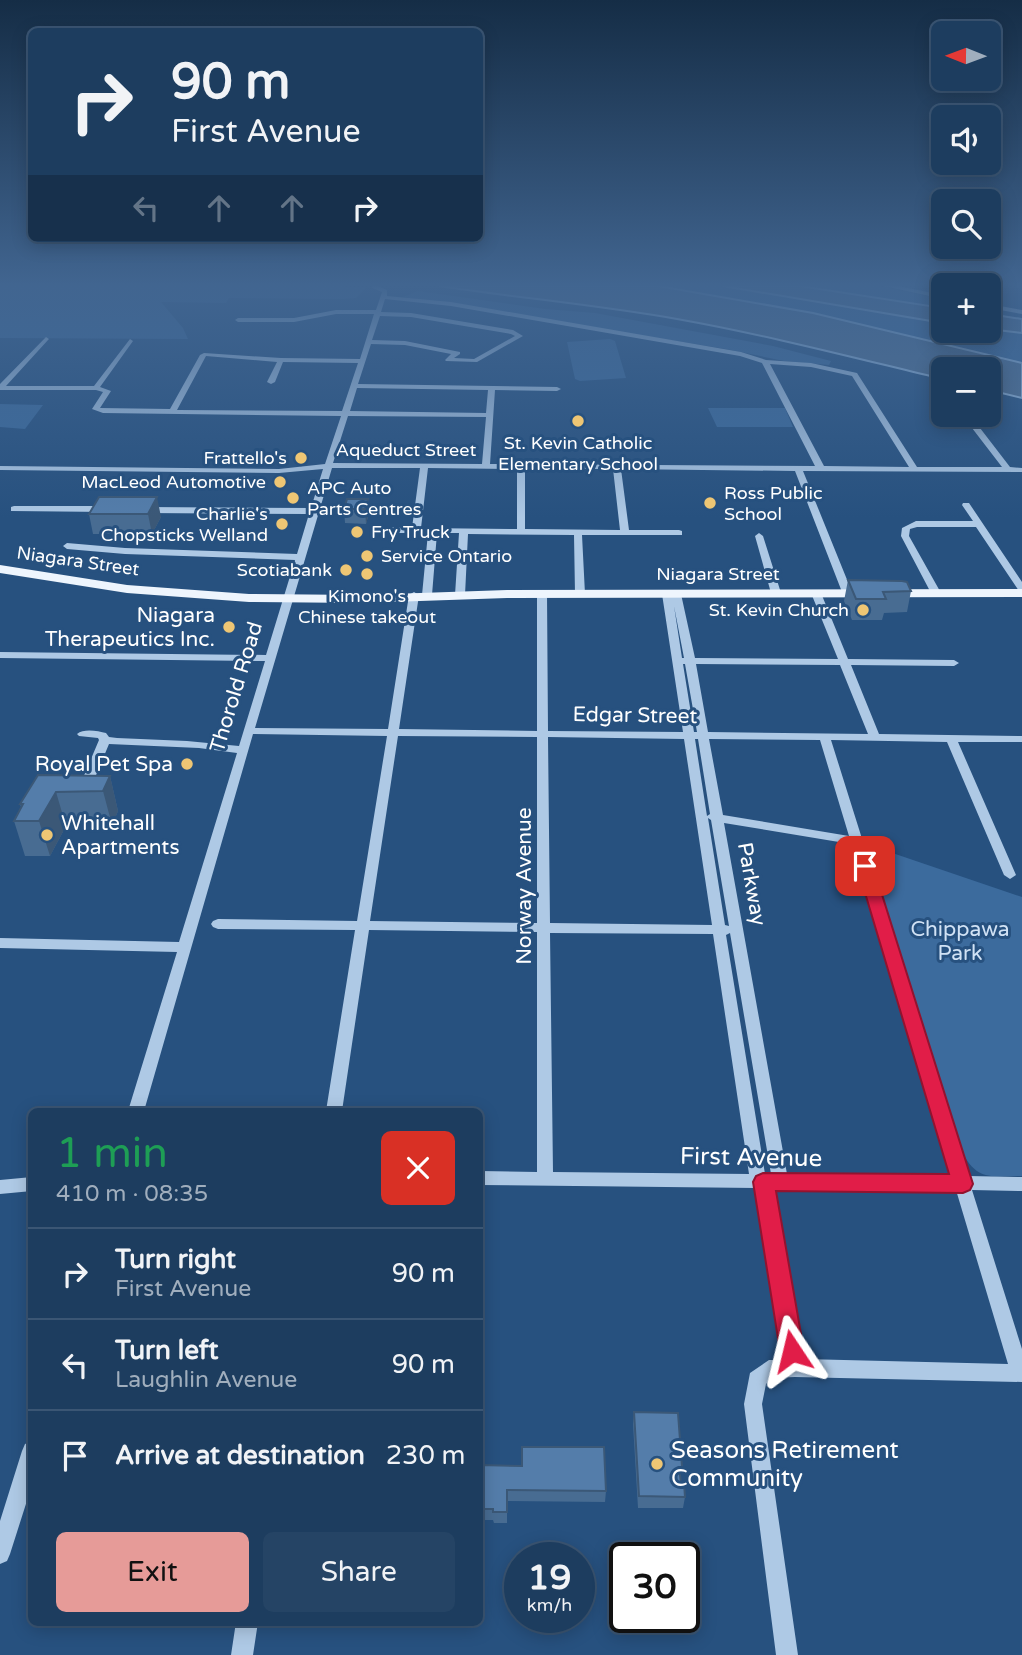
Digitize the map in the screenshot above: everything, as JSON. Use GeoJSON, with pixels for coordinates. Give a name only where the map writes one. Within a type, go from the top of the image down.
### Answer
{"type":"FeatureCollection","features":[{"type":"Feature","properties":{"kind":"main road","name":"Niagara Street"},"geometry":{"type":"LineString","coordinates":[[0,569],[77,583],[187,595],[1022,591]]}},
{"type":"Feature","properties":{"kind":"street"},"geometry":{"type":"LineString","coordinates":[[0,388],[23,363]]}},
{"type":"Feature","properties":{"kind":"street"},"geometry":{"type":"LineString","coordinates":[[96,388],[114,363]]}},
{"type":"Feature","properties":{"kind":"street"},"geometry":{"type":"LineString","coordinates":[[172,412],[199,363]]}},
{"type":"Feature","properties":{"kind":"street"},"geometry":{"type":"LineString","coordinates":[[271,382],[280,363]]}},
{"type":"Feature","properties":{"kind":"street","name":"Thorold Road"},"geometry":{"type":"LineString","coordinates":[[137,1108],[248,731],[361,363]]}},
{"type":"Feature","properties":{"kind":"street"},"geometry":{"type":"LineString","coordinates":[[766,363],[777,380],[821,469]]}},
{"type":"Feature","properties":{"kind":"street"},"geometry":{"type":"LineString","coordinates":[[784,363],[811,365],[850,372],[857,376],[914,469]]}},
{"type":"Feature","properties":{"kind":"street"},"geometry":{"type":"LineString","coordinates":[[354,386],[556,389]]}},
{"type":"Feature","properties":{"kind":"street"},"geometry":{"type":"LineString","coordinates":[[0,388],[96,388],[107,391],[96,409],[490,415]]}},
{"type":"Feature","properties":{"kind":"street"},"geometry":{"type":"LineString","coordinates":[[486,466],[492,388]]}},
{"type":"Feature","properties":{"kind":"street"},"geometry":{"type":"LineString","coordinates":[[976,427],[1008,470]]}},
{"type":"Feature","properties":{"kind":"street"},"geometry":{"type":"LineString","coordinates":[[415,530],[424,465]]}},
{"type":"Feature","properties":{"kind":"street","name":"Aqueduct Street"},"geometry":{"type":"LineString","coordinates":[[0,468],[289,471],[328,467],[424,465],[1022,470]]}},
{"type":"Feature","properties":{"kind":"street"},"geometry":{"type":"LineString","coordinates":[[521,466],[521,531]]}},
{"type":"Feature","properties":{"kind":"street"},"geometry":{"type":"LineString","coordinates":[[617,467],[625,532]]}},
{"type":"Feature","properties":{"kind":"street"},"geometry":{"type":"LineString","coordinates":[[798,468],[846,592]]}},
{"type":"Feature","properties":{"kind":"street"},"geometry":{"type":"LineString","coordinates":[[966,505],[1022,591]]}},
{"type":"Feature","properties":{"kind":"street"},"geometry":{"type":"LineString","coordinates":[[13,509],[123,510]]}},
{"type":"Feature","properties":{"kind":"street"},"geometry":{"type":"LineString","coordinates":[[136,510],[315,511]]}},
{"type":"Feature","properties":{"kind":"street"},"geometry":{"type":"LineString","coordinates":[[936,593],[905,536],[910,526],[978,524]]}},
{"type":"Feature","properties":{"kind":"street"},"geometry":{"type":"LineString","coordinates":[[374,530],[680,533]]}},
{"type":"Feature","properties":{"kind":"street"},"geometry":{"type":"LineString","coordinates":[[334,1108],[393,732],[433,531]]}},
{"type":"Feature","properties":{"kind":"street"},"geometry":{"type":"LineString","coordinates":[[460,595],[464,531]]}},
{"type":"Feature","properties":{"kind":"street"},"geometry":{"type":"LineString","coordinates":[[578,532],[580,594]]}},
{"type":"Feature","properties":{"kind":"street"},"geometry":{"type":"LineString","coordinates":[[759,536],[776,593]]}},
{"type":"Feature","properties":{"kind":"street"},"geometry":{"type":"LineString","coordinates":[[66,546],[125,551],[301,557]]}},
{"type":"Feature","properties":{"kind":"street"},"geometry":{"type":"LineString","coordinates":[[817,593],[875,737]]}},
{"type":"Feature","properties":{"kind":"street","name":"Norway Avenue"},"geometry":{"type":"LineString","coordinates":[[542,594],[545,1179]]}},
{"type":"Feature","properties":{"kind":"street","name":"Parkway"},"geometry":{"type":"LineString","coordinates":[[671,594],[677,661],[700,816],[736,1038],[767,1182],[795,1368]]}},
{"type":"Feature","properties":{"kind":"street","name":"Parkway"},"geometry":{"type":"LineString","coordinates":[[671,594],[691,661],[756,1038],[767,1182]]}},
{"type":"Feature","properties":{"kind":"street"},"geometry":{"type":"LineString","coordinates":[[0,655],[270,658]]}},
{"type":"Feature","properties":{"kind":"street"},"geometry":{"type":"LineString","coordinates":[[677,661],[954,663]]}},
{"type":"Feature","properties":{"kind":"street","name":"Edgar Street"},"geometry":{"type":"LineString","coordinates":[[248,731],[1022,739]]}},
{"type":"Feature","properties":{"kind":"street"},"geometry":{"type":"LineString","coordinates":[[83,734],[102,735],[105,740],[122,743],[200,745],[243,750]]}},
{"type":"Feature","properties":{"kind":"street"},"geometry":{"type":"LineString","coordinates":[[787,1655],[753,1400],[755,1383],[772,1368],[1021,1372],[824,736]]}},
{"type":"Feature","properties":{"kind":"street"},"geometry":{"type":"LineString","coordinates":[[951,738],[1010,875]]}},
{"type":"Feature","properties":{"kind":"street"},"geometry":{"type":"LineString","coordinates":[[80,798],[105,740]]}},
{"type":"Feature","properties":{"kind":"street"},"geometry":{"type":"LineString","coordinates":[[700,816],[857,841]]}},
{"type":"Feature","properties":{"kind":"street"},"geometry":{"type":"LineString","coordinates":[[218,924],[737,930]]}},
{"type":"Feature","properties":{"kind":"street"},"geometry":{"type":"LineString","coordinates":[[0,943],[184,947]]}},
{"type":"Feature","properties":{"kind":"street"},"geometry":{"type":"LineString","coordinates":[[736,1038],[756,1038]]}},
{"type":"Feature","properties":{"kind":"street","name":"First Avenue"},"geometry":{"type":"LineString","coordinates":[[483,1178],[1022,1184]]}},
{"type":"Feature","properties":{"kind":"street"},"geometry":{"type":"LineString","coordinates":[[0,1187],[28,1184]]}},
{"type":"Feature","properties":{"kind":"street"},"geometry":{"type":"LineString","coordinates":[[0,1554],[28,1464]]}},
{"type":"Feature","properties":{"kind":"street"},"geometry":{"type":"LineString","coordinates":[[242,1655],[246,1626]]}},
{"type":"Feature","properties":{"kind":"green space"},"geometry":{"type":"Polygon","coordinates":[[[572,363],[622,363],[626,378],[580,381],[575,379],[572,363]]]}},
{"type":"Feature","properties":{"kind":"green space"},"geometry":{"type":"Polygon","coordinates":[[[0,404],[43,405],[25,429],[0,427],[0,404]]]}},
{"type":"Feature","properties":{"kind":"green space"},"geometry":{"type":"Polygon","coordinates":[[[708,408],[785,408],[793,427],[717,427],[708,408]]]}},
{"type":"Feature","properties":{"kind":"green space","name":"Chippawa Park"},"geometry":{"type":"Polygon","coordinates":[[[866,844],[1022,897],[1022,1176],[986,1175],[973,1168],[961,1150],[866,844]]]}},
{"type":"Feature","properties":{"kind":"shaded area"},"geometry":{"type":"Polygon","coordinates":[[[878,363],[931,363],[931,376],[878,363]]]}},
{"type":"Feature","properties":{"kind":"shaded area"},"geometry":{"type":"Polygon","coordinates":[[[1001,363],[1022,363],[1022,398],[1001,393],[1001,363]]]}},
{"type":"Feature","properties":{"kind":"building"},"geometry":{"type":"Polygon","coordinates":[[[99,497],[157,497],[148,514],[89,514],[99,497]]]}},
{"type":"Feature","properties":{"kind":"building"},"geometry":{"type":"Polygon","coordinates":[[[347,499],[368,499],[365,509],[344,509],[347,499]]]}},
{"type":"Feature","properties":{"kind":"building"},"geometry":{"type":"Polygon","coordinates":[[[848,580],[902,581],[907,582],[911,591],[883,592],[886,599],[856,599],[848,580]]]}},
{"type":"Feature","properties":{"kind":"building"},"geometry":{"type":"Polygon","coordinates":[[[38,775],[110,776],[103,791],[56,792],[39,821],[14,821],[23,804],[20,804],[38,775]]]}},
{"type":"Feature","properties":{"kind":"building","name":"Seasons Retirement Community"},"geometry":{"type":"Polygon","coordinates":[[[634,1412],[678,1413],[682,1467],[679,1467],[685,1497],[639,1496],[634,1412]]]}},
{"type":"Feature","properties":{"kind":"building"},"geometry":{"type":"Polygon","coordinates":[[[522,1447],[604,1447],[606,1491],[507,1490],[507,1512],[483,1509],[483,1465],[522,1466],[522,1447]]]}},
{"type":"Feature","properties":{"kind":"place","name":"St. Kevin Catholic Elementary School"},"geometry":{"type":"Point","coordinates":[578,421]}},
{"type":"Feature","properties":{"kind":"place","name":"Frattello's"},"geometry":{"type":"Point","coordinates":[301,458]}},
{"type":"Feature","properties":{"kind":"place","name":"MacLeod Automotive"},"geometry":{"type":"Point","coordinates":[280,482]}},
{"type":"Feature","properties":{"kind":"place","name":"APC Auto Parts Centres"},"geometry":{"type":"Point","coordinates":[293,498]}},
{"type":"Feature","properties":{"kind":"place","name":"Ross Public School"},"geometry":{"type":"Point","coordinates":[710,503]}},
{"type":"Feature","properties":{"kind":"place","name":"Charlie's Chopsticks Welland"},"geometry":{"type":"Point","coordinates":[282,524]}},
{"type":"Feature","properties":{"kind":"place","name":"Fry Truck"},"geometry":{"type":"Point","coordinates":[357,532]}},
{"type":"Feature","properties":{"kind":"place","name":"Service Ontario"},"geometry":{"type":"Point","coordinates":[367,556]}},
{"type":"Feature","properties":{"kind":"place","name":"Scotiabank"},"geometry":{"type":"Point","coordinates":[346,570]}},
{"type":"Feature","properties":{"kind":"place","name":"Kimono's Chinese takeout"},"geometry":{"type":"Point","coordinates":[367,574]}},
{"type":"Feature","properties":{"kind":"place","name":"St. Kevin Church"},"geometry":{"type":"Point","coordinates":[863,610]}},
{"type":"Feature","properties":{"kind":"place","name":"Niagara Therapeutics Inc."},"geometry":{"type":"Point","coordinates":[229,627]}},
{"type":"Feature","properties":{"kind":"place","name":"Royal Pet Spa"},"geometry":{"type":"Point","coordinates":[187,764]}},
{"type":"Feature","properties":{"kind":"place","name":"Whitehall Apartments"},"geometry":{"type":"Point","coordinates":[47,835]}},
{"type":"Feature","properties":{"kind":"place","name":"Seasons Retirement Community"},"geometry":{"type":"Point","coordinates":[657,1464]}},
{"type":"Feature","properties":{"kind":"route"},"geometry":{"type":"LineString","coordinates":[[792,1351],[763,1182],[963,1184],[865,866]]}}]}
